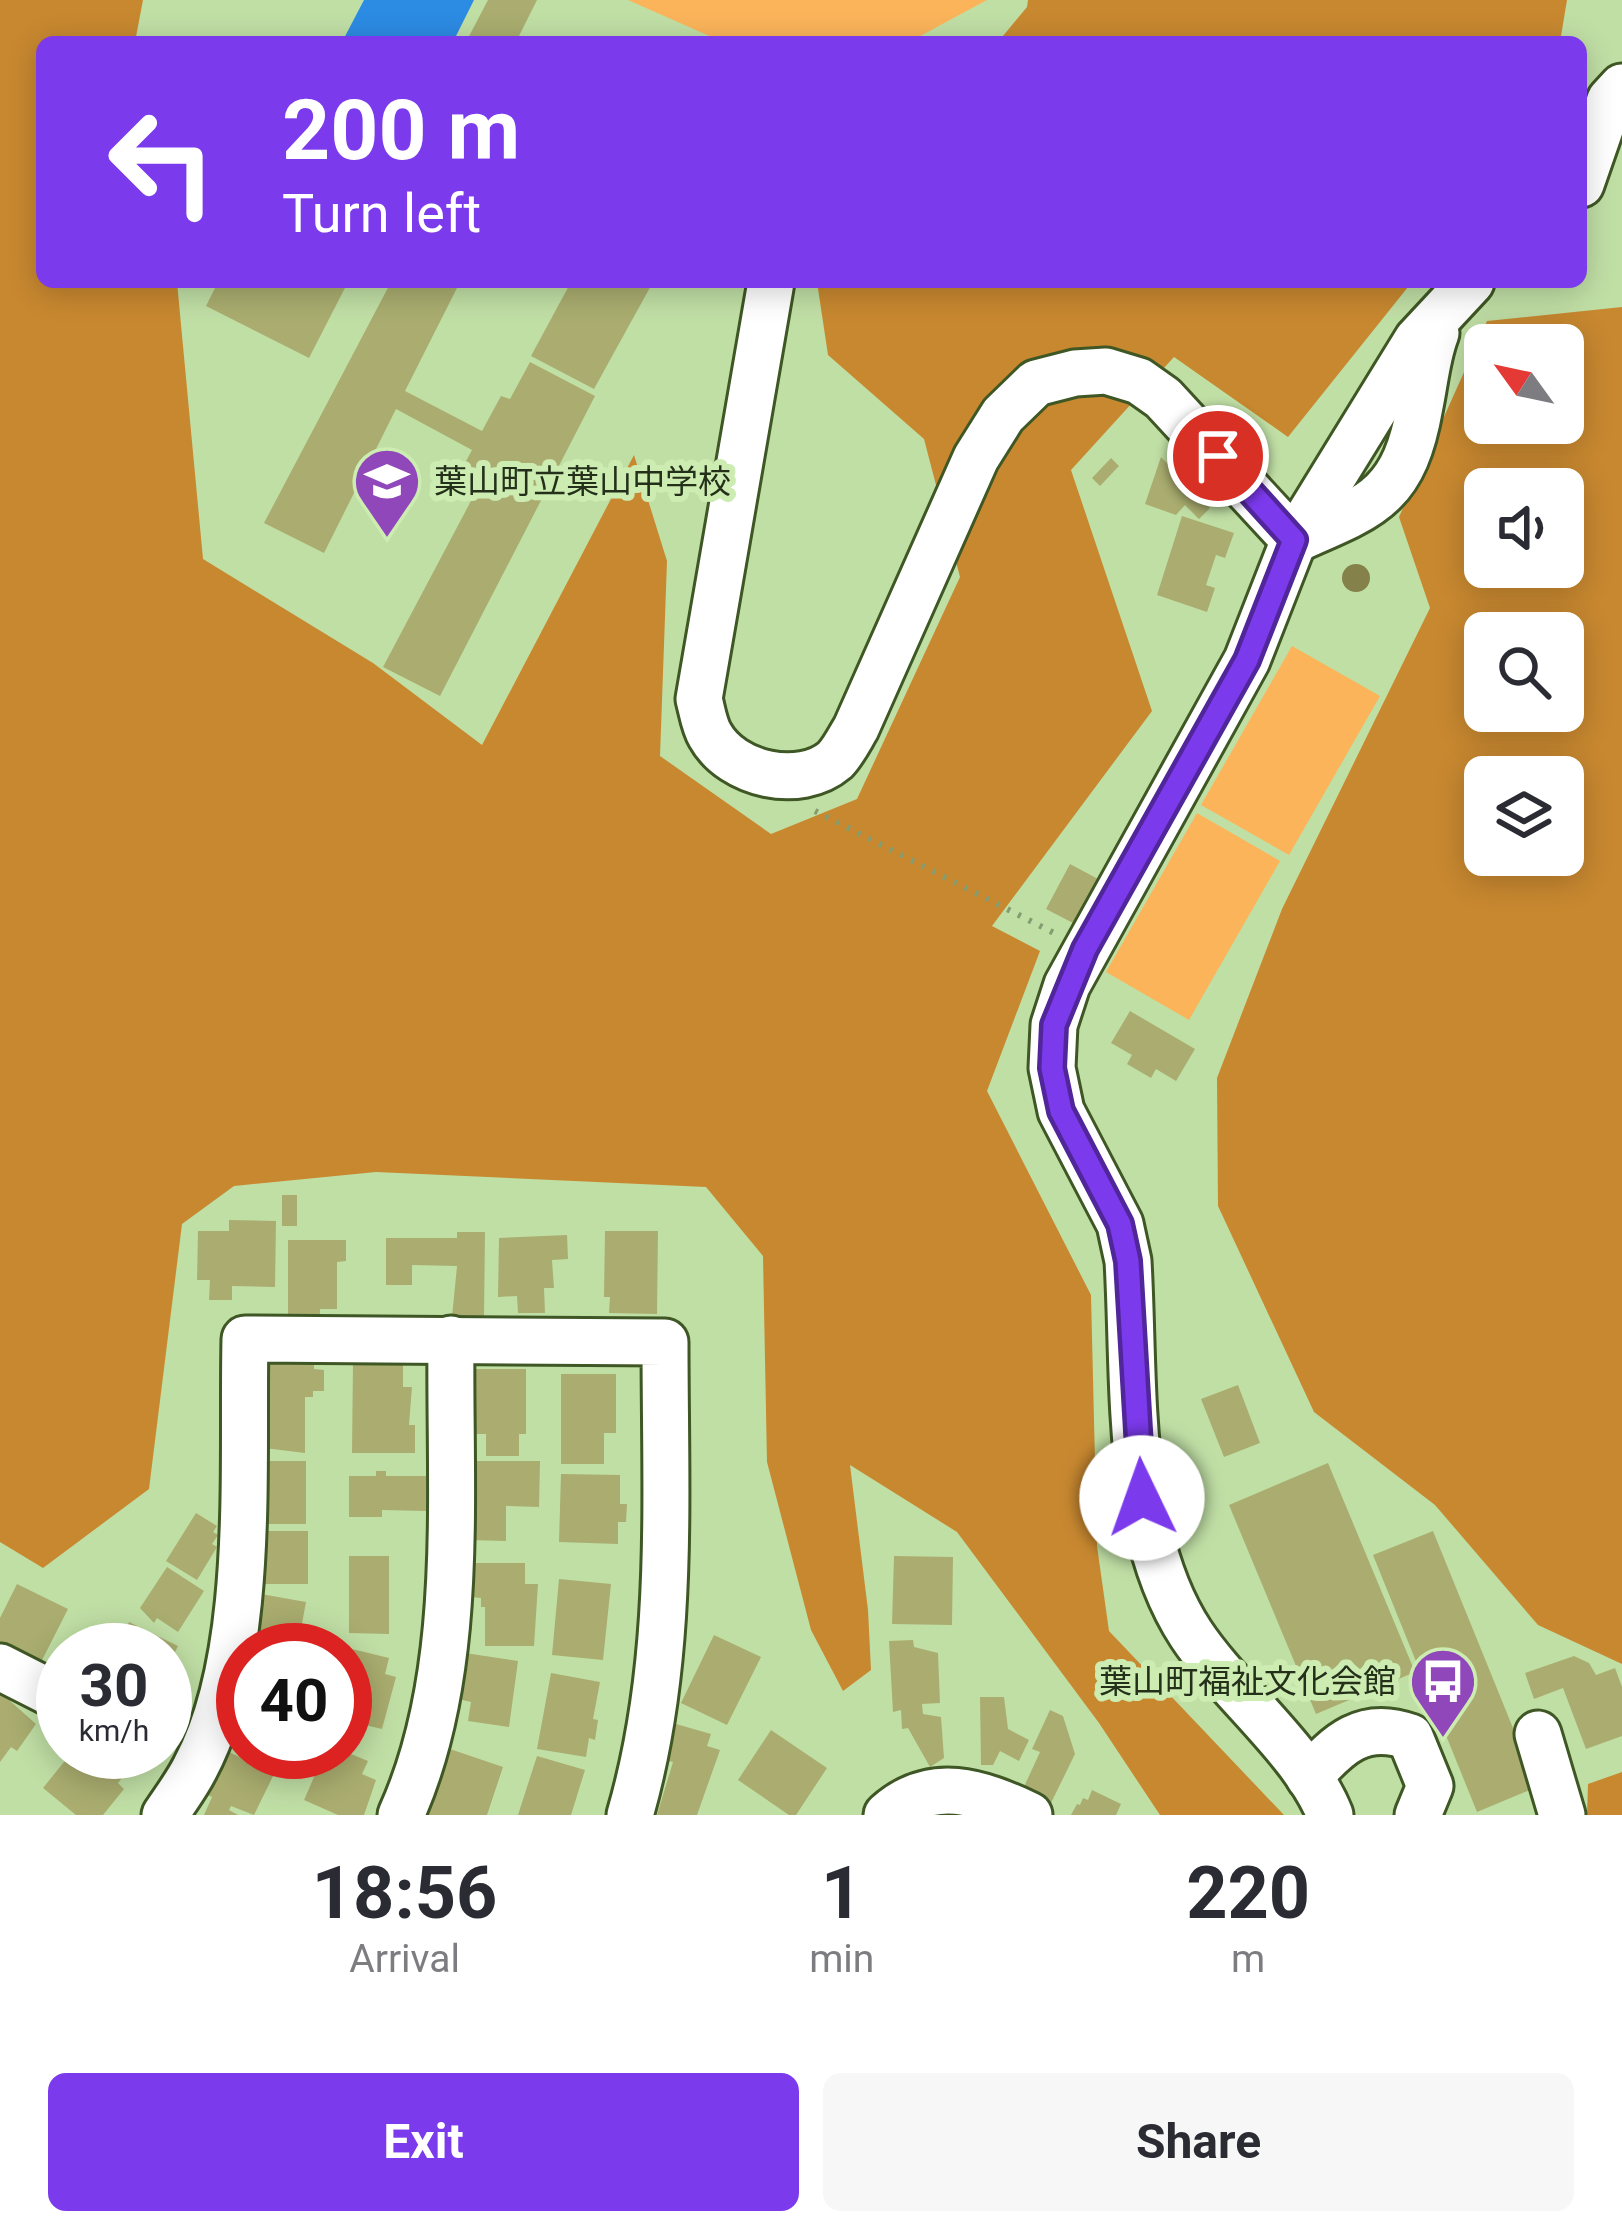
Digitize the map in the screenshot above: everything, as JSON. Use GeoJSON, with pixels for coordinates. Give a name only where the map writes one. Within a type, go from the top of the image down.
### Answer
{"type":"FeatureCollection","features":[{"type":"Feature","properties":{"kind":"street"},"geometry":{"type":"LineString","coordinates":[[1587,167],[1610,100],[1622,87]]}},
{"type":"Feature","properties":{"kind":"street"},"geometry":{"type":"LineString","coordinates":[[770,288],[699,699],[710,736],[734,760],[760,773],[803,775],[835,760],[856,728],[976,458],[1003,415],[1036,383],[1106,371],[1139,381],[1163,398],[1294,540]]}},
{"type":"Feature","properties":{"kind":"street"},"geometry":{"type":"LineString","coordinates":[[1320,1796],[1193,1637],[1150,1548],[1142,1498],[1128,1261],[1120,1224],[1061,1111],[1052,1068],[1054,1025],[1085,949],[1247,660],[1294,540],[1417,340],[1460,292]]}},
{"type":"Feature","properties":{"kind":"street"},"geometry":{"type":"LineString","coordinates":[[192,1739],[228,1676],[238,1614],[245,1339],[664,1342],[665,1604],[653,1720],[630,1815]]}},
{"type":"Feature","properties":{"kind":"street"},"geometry":{"type":"LineString","coordinates":[[401,1815],[415,1784],[438,1698],[448,1601],[451,1340]]}},
{"type":"Feature","properties":{"kind":"street"},"geometry":{"type":"LineString","coordinates":[[0,1667],[36,1685]]}},
{"type":"Feature","properties":{"kind":"street"},"geometry":{"type":"LineString","coordinates":[[1320,1796],[1339,1743],[1370,1730],[1392,1731],[1410,1737],[1430,1786],[1418,1815]]}},
{"type":"Feature","properties":{"kind":"street"},"geometry":{"type":"LineString","coordinates":[[1538,1734],[1562,1815]]}},
{"type":"Feature","properties":{"kind":"street"},"geometry":{"type":"LineString","coordinates":[[165,1815],[175,1779]]}},
{"type":"Feature","properties":{"kind":"street"},"geometry":{"type":"LineString","coordinates":[[887,1815],[902,1802],[941,1790],[986,1795],[1029,1815]]}},
{"type":"Feature","properties":{"kind":"path"},"geometry":{"type":"LineString","coordinates":[[803,775],[800,804],[1085,949]]}},
{"type":"Feature","properties":{"kind":"shaded area"},"geometry":{"type":"Polygon","coordinates":[[[0,0],[143,0],[136,36],[36,36],[36,288],[178,288],[203,559],[373,663],[482,745],[634,455],[667,561],[660,756],[771,834],[857,799],[960,577],[924,439],[828,355],[818,288],[1407,288],[1288,437],[1174,357],[1071,470],[1152,711],[992,926],[1040,951],[987,1091],[1091,1295],[1097,1546],[1109,1631],[1284,1815],[1160,1815],[1099,1723],[957,1532],[850,1465],[871,1670],[843,1691],[811,1630],[767,1462],[763,1256],[706,1187],[376,1172],[234,1186],[182,1224],[149,1489],[43,1568],[0,1542],[0,0]]]}},
{"type":"Feature","properties":{"kind":"shaded area"},"geometry":{"type":"Polygon","coordinates":[[[628,0],[987,0],[920,36],[709,36],[628,0]]]}},
{"type":"Feature","properties":{"kind":"shaded area"},"geometry":{"type":"Polygon","coordinates":[[[1028,0],[1567,0],[1561,36],[1003,36],[1028,0]]]}},
{"type":"Feature","properties":{"kind":"shaded area"},"geometry":{"type":"Polygon","coordinates":[[[1622,307],[1622,1664],[1538,1625],[1435,1505],[1314,1412],[1218,1206],[1217,1078],[1282,909],[1430,608],[1399,517],[1464,372],[1464,444],[1584,444],[1584,324],[1486,324],[1622,307]]]}},
{"type":"Feature","properties":{"kind":"shaded area"},"geometry":{"type":"Polygon","coordinates":[[[1292,646],[1380,696],[1289,855],[1201,805],[1292,646]]]}},
{"type":"Feature","properties":{"kind":"shaded area"},"geometry":{"type":"Polygon","coordinates":[[[1197,813],[1280,861],[1189,1020],[1106,972],[1197,813]]]}},
{"type":"Feature","properties":{"kind":"shaded area"},"geometry":{"type":"Polygon","coordinates":[[[1622,1772],[1622,1815],[1587,1815],[1588,1784],[1622,1772]]]}},
{"type":"Feature","properties":{"kind":"water"},"geometry":{"type":"Polygon","coordinates":[[[364,0],[474,0],[456,36],[345,36],[364,0]]]}},
{"type":"Feature","properties":{"kind":"building"},"geometry":{"type":"Polygon","coordinates":[[[488,0],[537,0],[519,36],[469,36],[488,0]]]}},
{"type":"Feature","properties":{"kind":"building"},"geometry":{"type":"Polygon","coordinates":[[[215,288],[345,288],[309,358],[206,306],[215,288]]]}},
{"type":"Feature","properties":{"kind":"building"},"geometry":{"type":"Polygon","coordinates":[[[388,288],[457,288],[405,391],[482,431],[501,396],[510,399],[530,362],[595,396],[440,696],[383,667],[472,499],[451,489],[472,450],[396,409],[324,553],[264,523],[388,288]]]}},
{"type":"Feature","properties":{"kind":"building"},"geometry":{"type":"Polygon","coordinates":[[[568,288],[650,288],[594,389],[531,356],[568,288]]]}},
{"type":"Feature","properties":{"kind":"building"},"geometry":{"type":"Polygon","coordinates":[[[1161,457],[1210,508],[1199,519],[1185,505],[1176,515],[1145,504],[1161,457]]]}},
{"type":"Feature","properties":{"kind":"building"},"geometry":{"type":"Polygon","coordinates":[[[1111,458],[1119,466],[1100,486],[1092,478],[1111,458]]]}},
{"type":"Feature","properties":{"kind":"building"},"geometry":{"type":"Polygon","coordinates":[[[1182,516],[1234,533],[1225,558],[1216,555],[1206,585],[1215,588],[1207,612],[1157,595],[1182,516]]]}},
{"type":"Feature","properties":{"kind":"building"},"geometry":{"type":"Polygon","coordinates":[[[1070,864],[1098,879],[1073,923],[1046,909],[1070,864]]]}},
{"type":"Feature","properties":{"kind":"building"},"geometry":{"type":"Polygon","coordinates":[[[1130,1011],[1195,1049],[1176,1081],[1156,1069],[1151,1078],[1127,1064],[1132,1055],[1111,1043],[1130,1011]]]}},
{"type":"Feature","properties":{"kind":"building"},"geometry":{"type":"Polygon","coordinates":[[[282,1195],[297,1195],[297,1226],[282,1226],[282,1195]]]}},
{"type":"Feature","properties":{"kind":"building"},"geometry":{"type":"Polygon","coordinates":[[[229,1220],[276,1221],[275,1287],[232,1286],[232,1300],[209,1300],[210,1280],[197,1280],[198,1231],[229,1231],[229,1220]]]}},
{"type":"Feature","properties":{"kind":"building"},"geometry":{"type":"Polygon","coordinates":[[[605,1231],[658,1231],[657,1314],[609,1313],[610,1297],[604,1297],[605,1231]]]}},
{"type":"Feature","properties":{"kind":"building"},"geometry":{"type":"Polygon","coordinates":[[[457,1232],[485,1232],[484,1317],[452,1317],[457,1266],[412,1265],[412,1285],[386,1285],[386,1238],[457,1238],[457,1232]]]}},
{"type":"Feature","properties":{"kind":"building"},"geometry":{"type":"Polygon","coordinates":[[[567,1235],[568,1259],[552,1260],[554,1288],[544,1288],[545,1313],[518,1313],[517,1296],[498,1297],[499,1238],[567,1235]]]}},
{"type":"Feature","properties":{"kind":"building"},"geometry":{"type":"Polygon","coordinates":[[[288,1240],[346,1240],[346,1261],[337,1262],[337,1309],[320,1309],[320,1316],[288,1316],[288,1240]]]}},
{"type":"Feature","properties":{"kind":"building"},"geometry":{"type":"Polygon","coordinates":[[[353,1361],[403,1361],[403,1387],[412,1387],[409,1425],[415,1425],[415,1453],[352,1453],[353,1361]]]}},
{"type":"Feature","properties":{"kind":"building"},"geometry":{"type":"Polygon","coordinates":[[[265,1362],[314,1362],[314,1369],[324,1370],[324,1391],[305,1397],[305,1453],[264,1448],[265,1362]]]}},
{"type":"Feature","properties":{"kind":"building"},"geometry":{"type":"Polygon","coordinates":[[[467,1369],[526,1369],[526,1434],[519,1434],[519,1456],[486,1456],[486,1434],[467,1434],[467,1369]]]}},
{"type":"Feature","properties":{"kind":"building"},"geometry":{"type":"Polygon","coordinates":[[[561,1374],[616,1374],[616,1433],[604,1433],[604,1464],[561,1464],[561,1374]]]}},
{"type":"Feature","properties":{"kind":"building"},"geometry":{"type":"Polygon","coordinates":[[[1238,1385],[1260,1443],[1224,1457],[1201,1399],[1238,1385]]]}},
{"type":"Feature","properties":{"kind":"building"},"geometry":{"type":"Polygon","coordinates":[[[262,1461],[306,1461],[306,1524],[262,1524],[262,1461]]]}},
{"type":"Feature","properties":{"kind":"building"},"geometry":{"type":"Polygon","coordinates":[[[470,1461],[540,1461],[539,1507],[506,1506],[506,1541],[469,1540],[470,1461]]]}},
{"type":"Feature","properties":{"kind":"building"},"geometry":{"type":"Polygon","coordinates":[[[1328,1463],[1415,1672],[1316,1714],[1229,1505],[1328,1463]]]}},
{"type":"Feature","properties":{"kind":"building"},"geometry":{"type":"Polygon","coordinates":[[[376,1471],[386,1471],[386,1476],[426,1476],[426,1511],[382,1510],[382,1517],[349,1517],[349,1476],[376,1476],[376,1471]]]}},
{"type":"Feature","properties":{"kind":"building"},"geometry":{"type":"Polygon","coordinates":[[[561,1474],[620,1475],[620,1504],[627,1504],[626,1522],[618,1522],[618,1544],[559,1542],[561,1474]]]}},
{"type":"Feature","properties":{"kind":"building"},"geometry":{"type":"Polygon","coordinates":[[[196,1513],[217,1526],[213,1532],[218,1535],[212,1544],[217,1547],[197,1580],[166,1561],[196,1513]]]}},
{"type":"Feature","properties":{"kind":"building"},"geometry":{"type":"Polygon","coordinates":[[[265,1531],[308,1531],[308,1584],[265,1584],[265,1531]]]}},
{"type":"Feature","properties":{"kind":"building"},"geometry":{"type":"Polygon","coordinates":[[[1433,1531],[1537,1787],[1477,1812],[1373,1555],[1433,1531]]]}},
{"type":"Feature","properties":{"kind":"building"},"geometry":{"type":"Polygon","coordinates":[[[349,1556],[389,1556],[389,1634],[372,1634],[372,1623],[349,1623],[349,1556]]]}},
{"type":"Feature","properties":{"kind":"building"},"geometry":{"type":"Polygon","coordinates":[[[894,1556],[953,1557],[952,1625],[892,1624],[894,1556]]]}},
{"type":"Feature","properties":{"kind":"building"},"geometry":{"type":"Polygon","coordinates":[[[471,1563],[525,1563],[525,1584],[538,1584],[534,1646],[485,1646],[485,1607],[481,1607],[481,1598],[471,1597],[471,1563]]]}},
{"type":"Feature","properties":{"kind":"building"},"geometry":{"type":"Polygon","coordinates":[[[167,1567],[204,1591],[184,1623],[157,1618],[154,1623],[140,1608],[167,1567]]]}},
{"type":"Feature","properties":{"kind":"building"},"geometry":{"type":"Polygon","coordinates":[[[559,1579],[611,1584],[603,1660],[552,1655],[559,1579]]]}},
{"type":"Feature","properties":{"kind":"building"},"geometry":{"type":"Polygon","coordinates":[[[17,1584],[68,1609],[61,1623],[36,1623],[36,1665],[0,1647],[0,1618],[17,1584]]]}},
{"type":"Feature","properties":{"kind":"building"},"geometry":{"type":"Polygon","coordinates":[[[261,1594],[306,1602],[302,1623],[256,1623],[261,1594]]]}},
{"type":"Feature","properties":{"kind":"building"},"geometry":{"type":"Polygon","coordinates":[[[714,1635],[761,1657],[727,1725],[681,1703],[714,1635]]]}},
{"type":"Feature","properties":{"kind":"building"},"geometry":{"type":"Polygon","coordinates":[[[913,1640],[914,1647],[938,1653],[940,1703],[922,1704],[923,1714],[941,1717],[944,1758],[930,1767],[908,1728],[902,1729],[901,1710],[893,1712],[889,1641],[913,1640]]]}},
{"type":"Feature","properties":{"kind":"building"},"geometry":{"type":"Polygon","coordinates":[[[465,1653],[518,1661],[509,1727],[468,1721],[471,1702],[458,1699],[465,1653]]]}},
{"type":"Feature","properties":{"kind":"building"},"geometry":{"type":"Polygon","coordinates":[[[372,1654],[389,1658],[385,1674],[396,1677],[382,1729],[372,1727],[372,1654]]]}},
{"type":"Feature","properties":{"kind":"building"},"geometry":{"type":"Polygon","coordinates":[[[1574,1656],[1589,1663],[1596,1675],[1615,1668],[1622,1687],[1622,1736],[1586,1749],[1563,1688],[1534,1699],[1525,1673],[1574,1656]]]}},
{"type":"Feature","properties":{"kind":"building"},"geometry":{"type":"Polygon","coordinates":[[[551,1673],[600,1682],[593,1719],[598,1720],[595,1740],[589,1738],[586,1757],[537,1749],[551,1673]]]}},
{"type":"Feature","properties":{"kind":"building"},"geometry":{"type":"Polygon","coordinates":[[[0,1692],[36,1724],[17,1751],[11,1747],[0,1762],[0,1692]]]}},
{"type":"Feature","properties":{"kind":"building"},"geometry":{"type":"Polygon","coordinates":[[[980,1697],[1004,1697],[1008,1729],[1029,1740],[1019,1761],[1000,1751],[993,1765],[981,1765],[980,1697]]]}},
{"type":"Feature","properties":{"kind":"building"},"geometry":{"type":"Polygon","coordinates":[[[1050,1710],[1063,1716],[1075,1754],[1051,1803],[1023,1789],[1040,1752],[1032,1749],[1050,1710]]]}},
{"type":"Feature","properties":{"kind":"building"},"geometry":{"type":"Polygon","coordinates":[[[676,1724],[711,1734],[707,1746],[720,1750],[697,1815],[657,1815],[673,1762],[665,1760],[676,1724]]]}},
{"type":"Feature","properties":{"kind":"building"},"geometry":{"type":"Polygon","coordinates":[[[771,1730],[827,1768],[796,1815],[789,1815],[738,1780],[771,1730]]]}},
{"type":"Feature","properties":{"kind":"building"},"geometry":{"type":"Polygon","coordinates":[[[450,1749],[503,1767],[487,1815],[428,1815],[450,1749]]]}},
{"type":"Feature","properties":{"kind":"building"},"geometry":{"type":"Polygon","coordinates":[[[537,1756],[585,1770],[571,1815],[518,1815],[537,1756]]]}},
{"type":"Feature","properties":{"kind":"building"},"geometry":{"type":"Polygon","coordinates":[[[216,1768],[216,1779],[272,1779],[254,1815],[231,1806],[229,1810],[238,1815],[204,1815],[212,1797],[204,1793],[216,1768]]]}},
{"type":"Feature","properties":{"kind":"building"},"geometry":{"type":"Polygon","coordinates":[[[50,1779],[121,1779],[118,1783],[124,1789],[103,1815],[76,1815],[43,1788],[50,1779]]]}},
{"type":"Feature","properties":{"kind":"building"},"geometry":{"type":"Polygon","coordinates":[[[313,1779],[376,1780],[364,1815],[338,1815],[304,1800],[313,1779]]]}},
{"type":"Feature","properties":{"kind":"building"},"geometry":{"type":"Polygon","coordinates":[[[1092,1790],[1121,1804],[1116,1815],[1071,1815],[1092,1790]]]}},
{"type":"Feature","properties":{"kind":"place","name":"葉山町立葉山中学校"},"geometry":{"type":"Point","coordinates":[387,540]}},
{"type":"Feature","properties":{"kind":"place","name":"葉山町福祉文化会館"},"geometry":{"type":"Point","coordinates":[1443,1740]}},
{"type":"Feature","properties":{"kind":"route"},"geometry":{"type":"LineString","coordinates":[[1142,1498],[1128,1261],[1120,1224],[1061,1111],[1052,1068],[1054,1025],[1085,949],[1247,660],[1294,540],[1218,456]]}}]}
